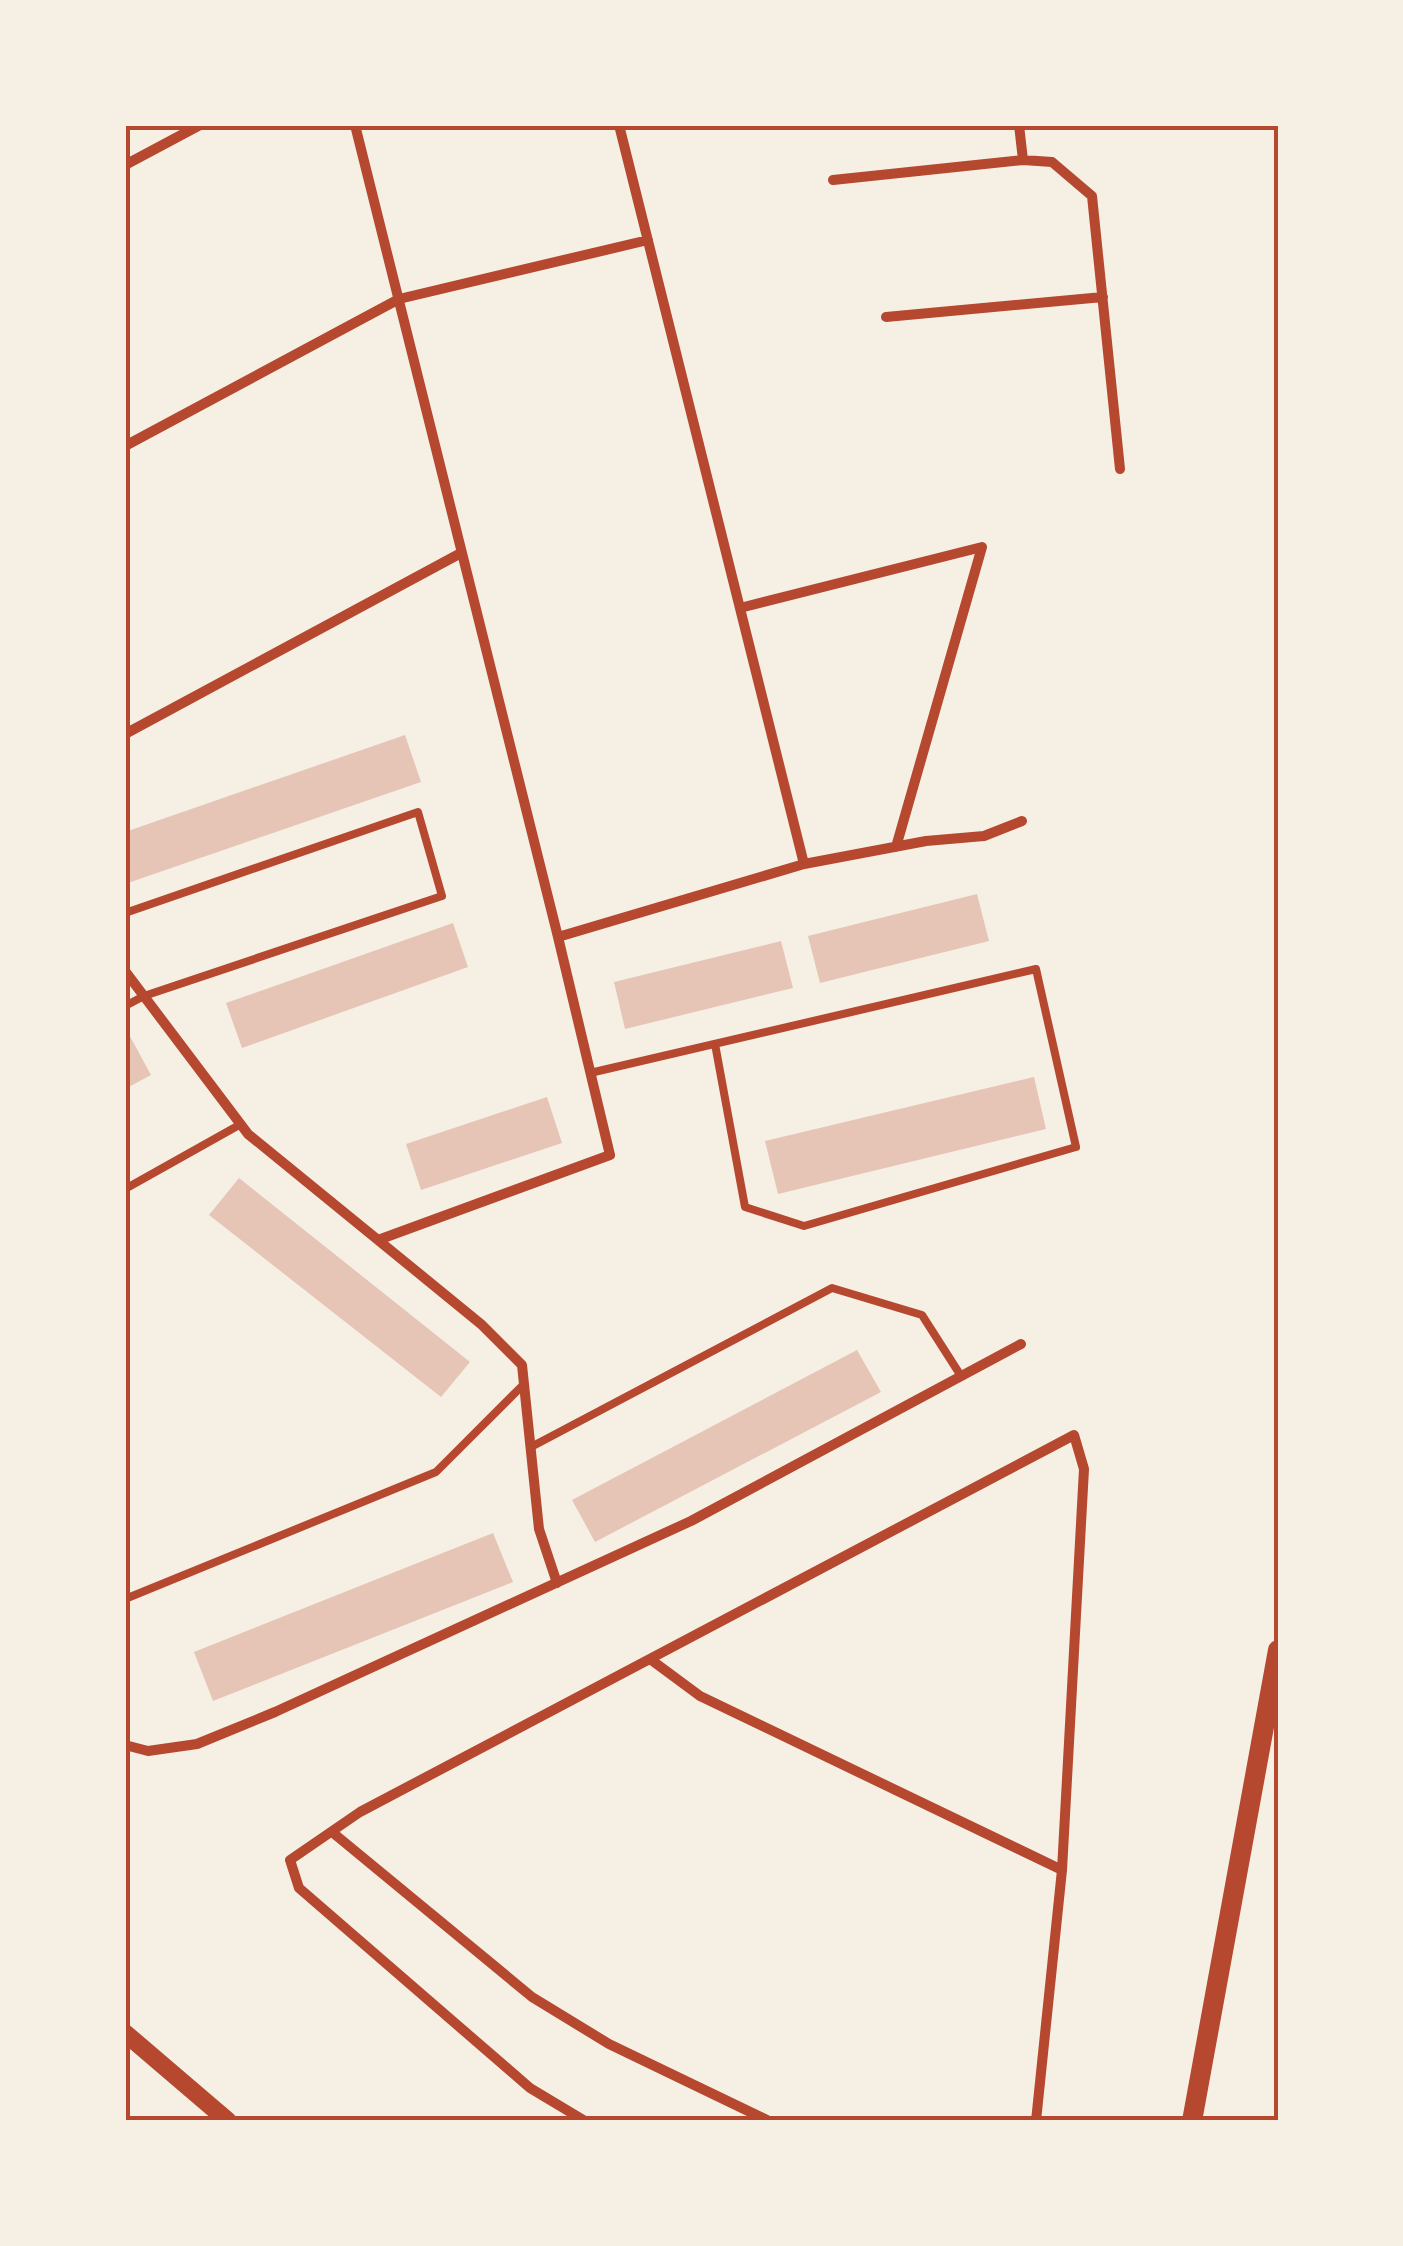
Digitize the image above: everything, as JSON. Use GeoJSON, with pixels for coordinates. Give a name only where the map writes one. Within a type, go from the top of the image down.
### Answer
{"type":"FeatureCollection","features":[{"type":"Feature","properties":{"kind":"main road"},"geometry":{"type":"LineString","coordinates":[[1192,2121],[1278,1650]]}},
{"type":"Feature","properties":{"kind":"street"},"geometry":{"type":"LineString","coordinates":[[125,165],[200,125]]}},
{"type":"Feature","properties":{"kind":"street"},"geometry":{"type":"LineString","coordinates":[[355,125],[610,1155],[378,1240]]}},
{"type":"Feature","properties":{"kind":"street"},"geometry":{"type":"LineString","coordinates":[[619,125],[804,864]]}},
{"type":"Feature","properties":{"kind":"street"},"geometry":{"type":"LineString","coordinates":[[1019,125],[1023,160]]}},
{"type":"Feature","properties":{"kind":"street"},"geometry":{"type":"LineString","coordinates":[[833,180],[1023,160],[1052,162],[1092,196],[1120,469]]}},
{"type":"Feature","properties":{"kind":"street"},"geometry":{"type":"LineString","coordinates":[[125,446],[399,299],[648,240]]}},
{"type":"Feature","properties":{"kind":"street"},"geometry":{"type":"LineString","coordinates":[[886,317],[1102,298]]}},
{"type":"Feature","properties":{"kind":"street"},"geometry":{"type":"LineString","coordinates":[[740,608],[982,547],[896,847]]}},
{"type":"Feature","properties":{"kind":"street"},"geometry":{"type":"LineString","coordinates":[[125,734],[461,554]]}},
{"type":"Feature","properties":{"kind":"street"},"geometry":{"type":"LineString","coordinates":[[558,937],[804,864],[984,836],[1022,821]]}},
{"type":"Feature","properties":{"kind":"street"},"geometry":{"type":"LineString","coordinates":[[125,971],[241,1124],[481,1324],[522,1365],[540,1530],[557,1583]]}},
{"type":"Feature","properties":{"kind":"street"},"geometry":{"type":"LineString","coordinates":[[125,1746],[148,1751],[197,1744],[275,1712],[692,1521],[1021,1344]]}},
{"type":"Feature","properties":{"kind":"street"},"geometry":{"type":"LineString","coordinates":[[584,2121],[530,2088],[299,1888],[290,1860],[360,1812],[1074,1435],[1084,1469],[1062,1870],[1036,2121]]}},
{"type":"Feature","properties":{"kind":"street"},"geometry":{"type":"LineString","coordinates":[[650,1659],[700,1696],[1062,1870]]}},
{"type":"Feature","properties":{"kind":"street"},"geometry":{"type":"LineString","coordinates":[[332,1832],[532,1997],[609,2044],[769,2121]]}},
{"type":"Feature","properties":{"kind":"street"},"geometry":{"type":"LineString","coordinates":[[125,2033],[228,2121]]}},
{"type":"Feature","properties":{"kind":"lane"},"geometry":{"type":"LineString","coordinates":[[125,913],[418,812],[442,896],[144,996],[125,1006]]}},
{"type":"Feature","properties":{"kind":"lane"},"geometry":{"type":"LineString","coordinates":[[590,1072],[1036,969],[1076,1147],[804,1226],[746,1207],[715,1044]]}},
{"type":"Feature","properties":{"kind":"lane"},"geometry":{"type":"LineString","coordinates":[[125,1189],[241,1124]]}},
{"type":"Feature","properties":{"kind":"lane"},"geometry":{"type":"LineString","coordinates":[[531,1446],[832,1288],[922,1315],[961,1376]]}},
{"type":"Feature","properties":{"kind":"lane"},"geometry":{"type":"LineString","coordinates":[[125,1599],[436,1472],[524,1383]]}},
{"type":"Feature","properties":{"kind":"building"},"geometry":{"type":"Polygon","coordinates":[[[405,735],[421,782],[125,884],[125,832],[405,735]]]}},
{"type":"Feature","properties":{"kind":"building"},"geometry":{"type":"Polygon","coordinates":[[[977,894],[989,941],[820,983],[808,936],[977,894]]]}},
{"type":"Feature","properties":{"kind":"building"},"geometry":{"type":"Polygon","coordinates":[[[453,923],[468,967],[242,1048],[226,1003],[453,923]]]}},
{"type":"Feature","properties":{"kind":"building"},"geometry":{"type":"Polygon","coordinates":[[[781,941],[793,988],[625,1029],[614,982],[781,941]]]}},
{"type":"Feature","properties":{"kind":"building"},"geometry":{"type":"Polygon","coordinates":[[[125,1027],[151,1075],[125,1089],[125,1027]]]}},
{"type":"Feature","properties":{"kind":"building"},"geometry":{"type":"Polygon","coordinates":[[[1034,1077],[1046,1129],[778,1194],[765,1141],[1034,1077]]]}},
{"type":"Feature","properties":{"kind":"building"},"geometry":{"type":"Polygon","coordinates":[[[547,1097],[562,1143],[421,1190],[406,1144],[547,1097]]]}},
{"type":"Feature","properties":{"kind":"building"},"geometry":{"type":"Polygon","coordinates":[[[239,1178],[470,1362],[441,1397],[209,1215],[239,1178]]]}},
{"type":"Feature","properties":{"kind":"building"},"geometry":{"type":"Polygon","coordinates":[[[857,1350],[881,1392],[595,1542],[572,1500],[857,1350]]]}},
{"type":"Feature","properties":{"kind":"building"},"geometry":{"type":"Polygon","coordinates":[[[493,1533],[513,1582],[213,1701],[194,1652],[493,1533]]]}}]}
